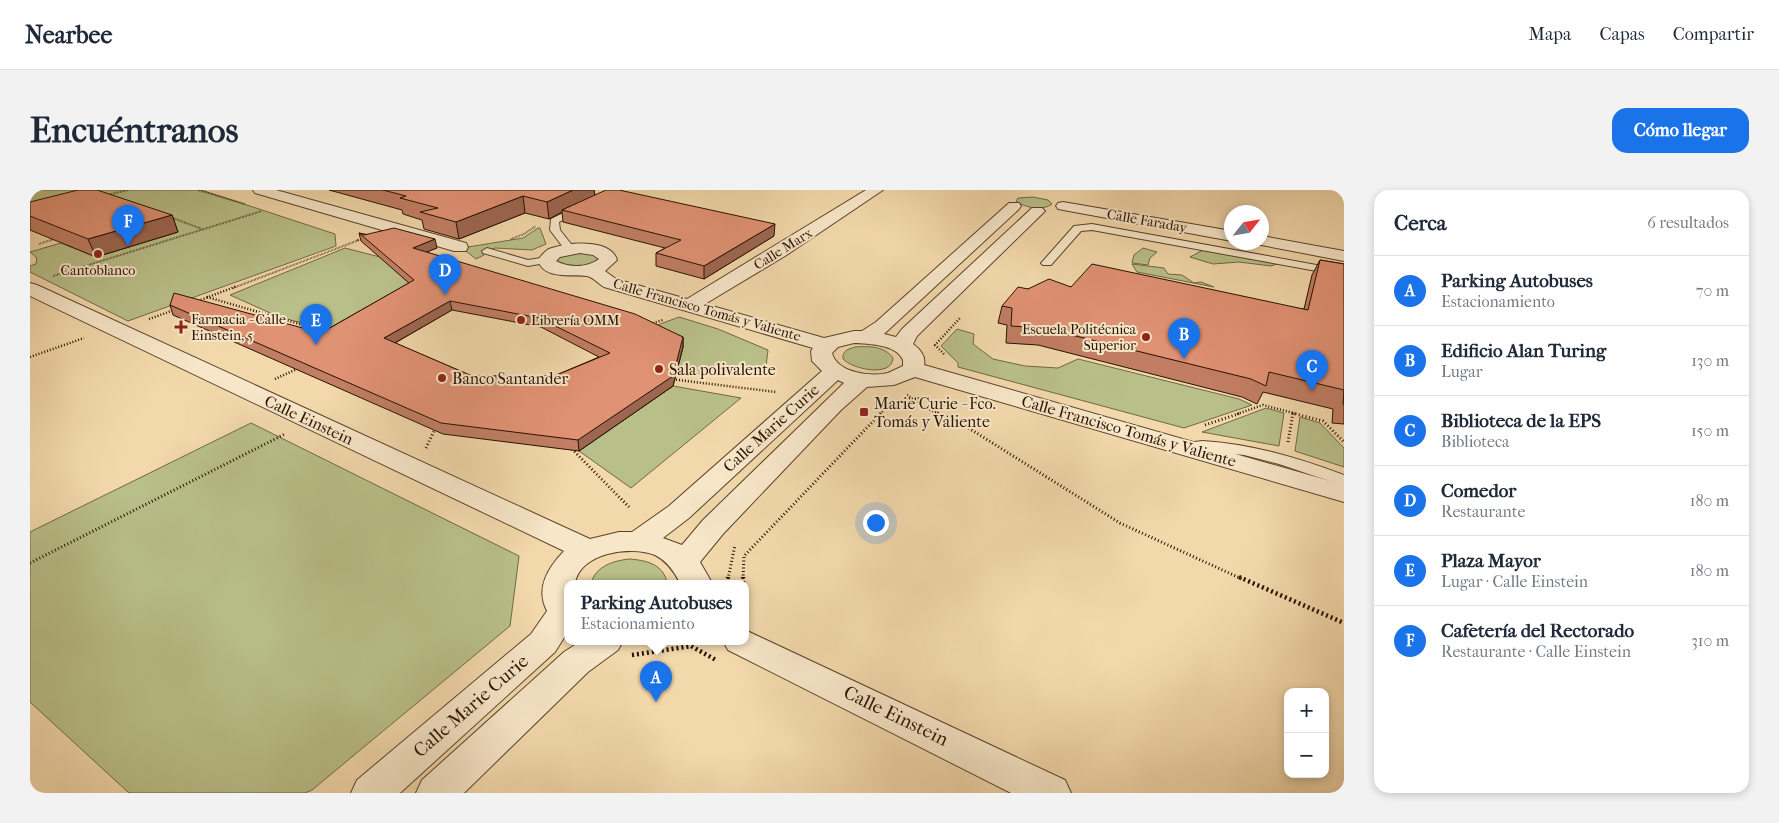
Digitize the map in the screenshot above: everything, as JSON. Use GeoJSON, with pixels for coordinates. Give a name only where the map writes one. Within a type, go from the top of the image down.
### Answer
{"type":"FeatureCollection","features":[{"type":"Feature","properties":{"kind":"street"},"geometry":{"type":"LineString","coordinates":[[260,190],[460,247]]}},
{"type":"Feature","properties":{"kind":"street","name":"Calle Marx"},"geometry":{"type":"LineString","coordinates":[[689,306],[779,252],[876,190]]}},
{"type":"Feature","properties":{"kind":"street"},"geometry":{"type":"LineString","coordinates":[[867,337],[883,326],[1018,200],[1037,211],[910,333],[901,346]]}},
{"type":"Feature","properties":{"kind":"street","name":"Calle Faraday"},"geometry":{"type":"LineString","coordinates":[[1037,211],[1053,210],[1059,202],[1224,234]]}},
{"type":"Feature","properties":{"kind":"street"},"geometry":{"type":"LineString","coordinates":[[1269,242],[1344,256]]}},
{"type":"Feature","properties":{"kind":"street"},"geometry":{"type":"LineString","coordinates":[[570,249],[598,250],[608,256],[605,264],[590,269],[570,271],[550,264],[554,253],[570,249]]}},
{"type":"Feature","properties":{"kind":"street","name":"Calle Francisco Tomás y Valiente"},"geometry":{"type":"LineString","coordinates":[[590,269],[610,283],[826,345]]}},
{"type":"Feature","properties":{"kind":"street","name":"Calle Einstein"},"geometry":{"type":"LineString","coordinates":[[38,283],[580,556]]}},
{"type":"Feature","properties":{"kind":"street","name":"Calle Einstein"},"geometry":{"type":"LineString","coordinates":[[30,299],[265,397]]}},
{"type":"Feature","properties":{"kind":"street"},"geometry":{"type":"LineString","coordinates":[[867,337],[901,346],[915,360],[908,380],[905,375],[893,380],[861,380],[834,372],[820,358],[821,351],[826,345],[843,338],[867,337]]}},
{"type":"Feature","properties":{"kind":"street","name":"Calle Marie Curie"},"geometry":{"type":"LineString","coordinates":[[640,541],[679,512],[834,372]]}},
{"type":"Feature","properties":{"kind":"street","name":"Calle Marie Curie"},"geometry":{"type":"LineString","coordinates":[[690,572],[720,520],[832,405],[861,380]]}},
{"type":"Feature","properties":{"kind":"street","name":"Calle Francisco Tomás y Valiente"},"geometry":{"type":"LineString","coordinates":[[908,380],[1181,447],[1344,494]]}},
{"type":"Feature","properties":{"kind":"street"},"geometry":{"type":"LineString","coordinates":[[564,613],[558,600],[556,586],[562,573],[580,556],[604,544],[640,541],[658,544],[673,551],[690,572]]}},
{"type":"Feature","properties":{"kind":"street","name":"Calle Marie Curie"},"geometry":{"type":"LineString","coordinates":[[371,793],[543,643],[564,616]]}},
{"type":"Feature","properties":{"kind":"street","name":"Calle Einstein"},"geometry":{"type":"LineString","coordinates":[[748,645],[1051,793]]}},
{"type":"Feature","properties":{"kind":"street"},"geometry":{"type":"LineString","coordinates":[[436,793],[576,662],[614,650]]}},
{"type":"Feature","properties":{"kind":"lane"},"geometry":{"type":"LineString","coordinates":[[570,249],[555,230],[554,221],[564,214],[620,191]]}},
{"type":"Feature","properties":{"kind":"lane"},"geometry":{"type":"LineString","coordinates":[[1047,263],[1078,228],[1092,227],[1344,273]]}},
{"type":"Feature","properties":{"kind":"lane"},"geometry":{"type":"LineString","coordinates":[[487,251],[528,263],[550,264]]}},
{"type":"Feature","properties":{"kind":"lane"},"geometry":{"type":"LineString","coordinates":[[528,274],[550,264]]}},
{"type":"Feature","properties":{"kind":"lane"},"geometry":{"type":"LineString","coordinates":[[1181,447],[1199,445],[1228,447],[1290,461],[1344,480]]}},
{"type":"Feature","properties":{"kind":"path"},"geometry":{"type":"LineString","coordinates":[[100,197],[128,190]]}},
{"type":"Feature","properties":{"kind":"path"},"geometry":{"type":"LineString","coordinates":[[198,190],[248,205]]}},
{"type":"Feature","properties":{"kind":"path"},"geometry":{"type":"LineString","coordinates":[[108,195],[117,198]]}},
{"type":"Feature","properties":{"kind":"path"},"geometry":{"type":"LineString","coordinates":[[38,283],[265,210],[257,208]]}},
{"type":"Feature","properties":{"kind":"path"},"geometry":{"type":"LineString","coordinates":[[460,247],[514,239],[543,221],[564,214]]}},
{"type":"Feature","properties":{"kind":"path"},"geometry":{"type":"LineString","coordinates":[[169,217],[203,230]]}},
{"type":"Feature","properties":{"kind":"path"},"geometry":{"type":"LineString","coordinates":[[190,304],[358,240],[350,238]]}},
{"type":"Feature","properties":{"kind":"path"},"geometry":{"type":"LineString","coordinates":[[39,244],[54,240]]}},
{"type":"Feature","properties":{"kind":"path"},"geometry":{"type":"LineString","coordinates":[[208,297],[328,333]]}},
{"type":"Feature","properties":{"kind":"path"},"geometry":{"type":"LineString","coordinates":[[145,321],[181,307]]}},
{"type":"Feature","properties":{"kind":"path"},"geometry":{"type":"LineString","coordinates":[[948,359],[935,345],[961,316]]}},
{"type":"Feature","properties":{"kind":"path"},"geometry":{"type":"LineString","coordinates":[[648,325],[665,319]]}},
{"type":"Feature","properties":{"kind":"path"},"geometry":{"type":"LineString","coordinates":[[30,357],[89,336]]}},
{"type":"Feature","properties":{"kind":"path"},"geometry":{"type":"LineString","coordinates":[[265,397],[305,365]]}},
{"type":"Feature","properties":{"kind":"path"},"geometry":{"type":"LineString","coordinates":[[663,378],[777,392]]}},
{"type":"Feature","properties":{"kind":"path"},"geometry":{"type":"LineString","coordinates":[[908,380],[912,399],[921,406],[959,422],[1120,523],[1344,623]]}},
{"type":"Feature","properties":{"kind":"path"},"geometry":{"type":"LineString","coordinates":[[742,580],[744,556],[889,402],[931,396]]}},
{"type":"Feature","properties":{"kind":"path"},"geometry":{"type":"LineString","coordinates":[[1203,426],[1263,405],[1323,421],[1344,442]]}},
{"type":"Feature","properties":{"kind":"path"},"geometry":{"type":"LineString","coordinates":[[1287,445],[1293,413]]}},
{"type":"Feature","properties":{"kind":"path"},"geometry":{"type":"LineString","coordinates":[[425,448],[439,422]]}},
{"type":"Feature","properties":{"kind":"path"},"geometry":{"type":"LineString","coordinates":[[30,563],[285,434]]}},
{"type":"Feature","properties":{"kind":"path"},"geometry":{"type":"LineString","coordinates":[[570,447],[630,507]]}},
{"type":"Feature","properties":{"kind":"path"},"geometry":{"type":"LineString","coordinates":[[614,650],[630,655],[692,646]]}},
{"type":"Feature","properties":{"kind":"green space"},"geometry":{"type":"Polygon","coordinates":[[[30,190],[201,190],[335,234],[336,246],[128,321],[30,272],[30,266],[36,264],[37,258],[30,252],[61,243],[96,257],[177,232],[30,220],[30,190]]]}},
{"type":"Feature","properties":{"kind":"green space"},"geometry":{"type":"Polygon","coordinates":[[[1033,197],[1048,200],[1052,204],[1034,208],[1016,201],[1018,198],[1033,197]]]}},
{"type":"Feature","properties":{"kind":"green space"},"geometry":{"type":"Polygon","coordinates":[[[540,228],[546,244],[532,250],[495,248],[482,253],[484,255],[476,259],[462,248],[523,238],[540,228]]]}},
{"type":"Feature","properties":{"kind":"green space"},"geometry":{"type":"Polygon","coordinates":[[[345,248],[380,257],[416,289],[341,333],[279,317],[230,295],[345,248]]]}},
{"type":"Feature","properties":{"kind":"green space"},"geometry":{"type":"Polygon","coordinates":[[[1143,248],[1157,252],[1150,258],[1148,265],[1132,263],[1134,255],[1143,248]]]}},
{"type":"Feature","properties":{"kind":"green space"},"geometry":{"type":"Polygon","coordinates":[[[1203,250],[1277,264],[1271,266],[1239,262],[1213,264],[1190,257],[1203,250]]]}},
{"type":"Feature","properties":{"kind":"green space"},"geometry":{"type":"Polygon","coordinates":[[[583,251],[599,257],[599,260],[594,264],[584,267],[555,262],[557,256],[583,251]]]}},
{"type":"Feature","properties":{"kind":"green space"},"geometry":{"type":"Polygon","coordinates":[[[1132,264],[1164,268],[1168,274],[1182,275],[1194,283],[1201,282],[1214,287],[1137,272],[1132,264]]]}},
{"type":"Feature","properties":{"kind":"green space"},"geometry":{"type":"Polygon","coordinates":[[[679,317],[718,329],[768,350],[765,375],[676,373],[683,347],[647,329],[679,317]]]}},
{"type":"Feature","properties":{"kind":"green space"},"geometry":{"type":"Polygon","coordinates":[[[957,329],[974,334],[973,344],[993,359],[1025,366],[1058,368],[1078,359],[1239,399],[1252,405],[1184,428],[958,367],[958,363],[941,346],[957,329]]]}},
{"type":"Feature","properties":{"kind":"green space"},"geometry":{"type":"Polygon","coordinates":[[[855,347],[871,347],[886,351],[893,358],[891,364],[879,370],[854,366],[843,359],[843,354],[855,347]]]}},
{"type":"Feature","properties":{"kind":"green space"},"geometry":{"type":"Polygon","coordinates":[[[673,386],[741,398],[631,488],[579,451],[673,386]]]}},
{"type":"Feature","properties":{"kind":"green space"},"geometry":{"type":"Polygon","coordinates":[[[1266,408],[1284,413],[1279,446],[1202,432],[1266,408]]]}},
{"type":"Feature","properties":{"kind":"green space"},"geometry":{"type":"Polygon","coordinates":[[[1300,417],[1320,423],[1344,448],[1344,467],[1295,451],[1300,417]]]}},
{"type":"Feature","properties":{"kind":"green space"},"geometry":{"type":"Polygon","coordinates":[[[251,423],[519,556],[510,626],[312,790],[305,793],[129,793],[30,702],[30,532],[251,423]]]}},
{"type":"Feature","properties":{"kind":"green space"},"geometry":{"type":"Polygon","coordinates":[[[629,559],[653,564],[662,571],[666,580],[592,580],[601,568],[617,561],[629,559]]]}},
{"type":"Feature","properties":{"kind":"building"},"geometry":{"type":"Polygon","coordinates":[[[78,190],[97,190],[172,215],[88,239],[30,216],[30,202],[78,190]]]}},
{"type":"Feature","properties":{"kind":"building"},"geometry":{"type":"Polygon","coordinates":[[[383,190],[573,190],[547,202],[523,196],[456,222],[420,212],[438,208],[400,198],[406,196],[383,190]]]}},
{"type":"Feature","properties":{"kind":"building"},"geometry":{"type":"Polygon","coordinates":[[[606,190],[619,190],[775,224],[704,266],[656,253],[681,240],[562,210],[606,190]]]}},
{"type":"Feature","properties":{"kind":"building"},"geometry":{"type":"Polygon","coordinates":[[[394,228],[435,239],[413,248],[635,314],[683,337],[673,376],[578,440],[441,423],[170,305],[174,293],[321,333],[414,280],[359,233],[364,235],[394,228]],[[450,301],[384,338],[472,376],[554,376],[610,353],[539,318],[450,301]]]}},
{"type":"Feature","properties":{"kind":"building"},"geometry":{"type":"Polygon","coordinates":[[[1320,260],[1344,264],[1344,390],[1269,372],[1266,386],[1251,379],[1043,328],[1011,326],[1012,308],[1002,306],[1018,287],[1028,289],[1049,279],[1071,287],[1092,264],[1308,310],[1320,260]]]}},
{"type":"Feature","properties":{"kind":"place","name":"Cafetería del Rectorado"},"geometry":{"type":"Point","coordinates":[128,246]}},
{"type":"Feature","properties":{"kind":"place","name":"Cantoblanco"},"geometry":{"type":"Point","coordinates":[98,254]}},
{"type":"Feature","properties":{"kind":"place","name":"Comedor"},"geometry":{"type":"Point","coordinates":[445,295]}},
{"type":"Feature","properties":{"kind":"place","name":"Librería OMM"},"geometry":{"type":"Point","coordinates":[521,320]}},
{"type":"Feature","properties":{"kind":"place","name":"Farmacia - Calle Einstein, 5"},"geometry":{"type":"Point","coordinates":[181,327]}},
{"type":"Feature","properties":{"kind":"place","name":"Escuela Politécnica Superior"},"geometry":{"type":"Point","coordinates":[1146,337]}},
{"type":"Feature","properties":{"kind":"place","name":"Plaza Mayor"},"geometry":{"type":"Point","coordinates":[316,345]}},
{"type":"Feature","properties":{"kind":"place","name":"Edificio Alan Turing"},"geometry":{"type":"Point","coordinates":[1184,359]}},
{"type":"Feature","properties":{"kind":"place","name":"Sala polivalente"},"geometry":{"type":"Point","coordinates":[659,369]}},
{"type":"Feature","properties":{"kind":"place","name":"Banco Santander"},"geometry":{"type":"Point","coordinates":[442,378]}},
{"type":"Feature","properties":{"kind":"place","name":"Biblioteca de la EPS"},"geometry":{"type":"Point","coordinates":[1312,391]}},
{"type":"Feature","properties":{"kind":"place","name":"Marie Curie - Fco. Tomás y Valiente"},"geometry":{"type":"Point","coordinates":[864,412]}},
{"type":"Feature","properties":{"kind":"place","name":"Parking Autobuses"},"geometry":{"type":"Point","coordinates":[656,702]}}]}
